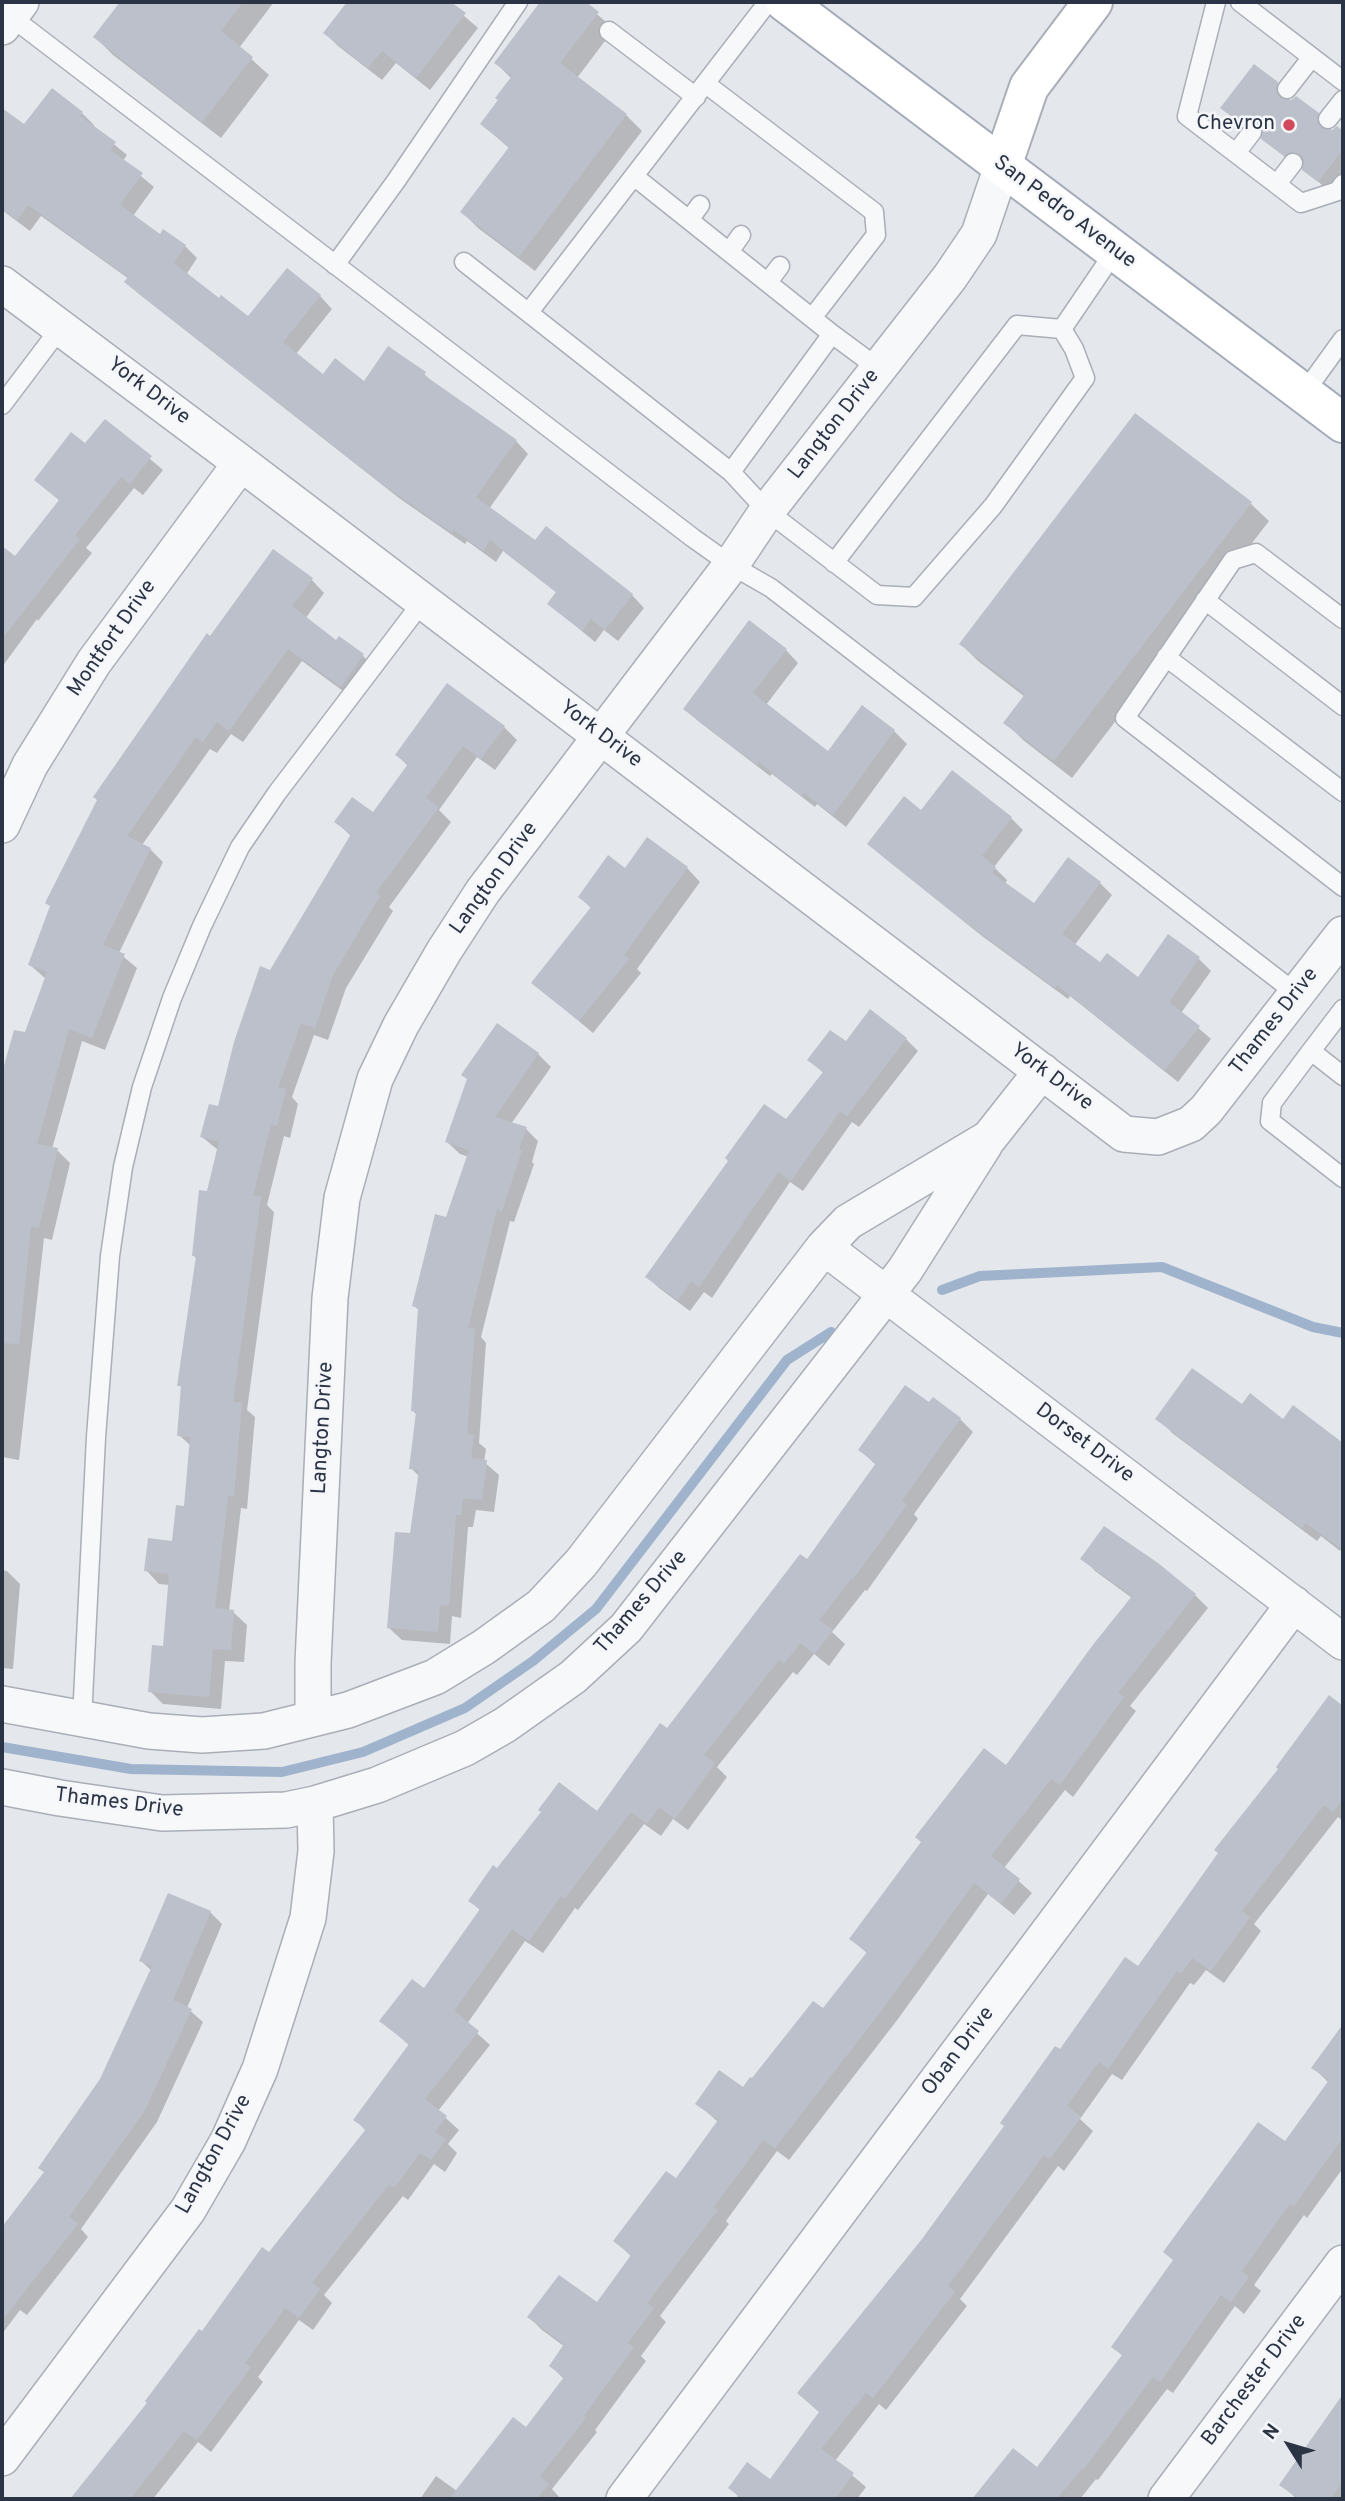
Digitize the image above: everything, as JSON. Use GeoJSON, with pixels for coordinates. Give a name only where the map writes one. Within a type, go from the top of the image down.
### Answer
{"type":"FeatureCollection","features":[{"type":"Feature","properties":{"kind":"main road","name":"San Pedro Avenue"},"geometry":{"type":"LineString","coordinates":[[786,2],[1343,423]]}},
{"type":"Feature","properties":{"kind":"main road"},"geometry":{"type":"LineString","coordinates":[[1002,166],[1028,88],[1093,2]]}},
{"type":"Feature","properties":{"kind":"street","name":"Langton Drive"},"geometry":{"type":"LineString","coordinates":[[313,1718],[313,1663],[330,1298],[342,1198],[375,1079],[401,1026],[444,951],[483,891],[731,565],[768,511],[950,277],[979,234],[1002,166]]}},
{"type":"Feature","properties":{"kind":"street","name":"York Drive"},"geometry":{"type":"LineString","coordinates":[[2,284],[1124,1134],[1158,1137],[1191,1124],[1206,1110]]}},
{"type":"Feature","properties":{"kind":"street","name":"Montfort Drive"},"geometry":{"type":"LineString","coordinates":[[2,825],[30,765],[94,662],[241,463]]}},
{"type":"Feature","properties":{"kind":"street","name":"Thames Drive"},"geometry":{"type":"LineString","coordinates":[[1206,1110],[1343,934]]}},
{"type":"Feature","properties":{"kind":"street","name":"Thames Drive"},"geometry":{"type":"LineString","coordinates":[[2,1787],[162,1813],[286,1810],[377,1785],[465,1748],[505,1726],[573,1678],[626,1628],[905,1270],[989,1138],[1042,1072]]}},
{"type":"Feature","properties":{"kind":"street","name":"Thames Drive"},"geometry":{"type":"LineString","coordinates":[[2,1704],[149,1731],[202,1735],[264,1731],[348,1710],[435,1677],[484,1647],[541,1606],[581,1563],[824,1247],[848,1222],[989,1138]]}},
{"type":"Feature","properties":{"kind":"street","name":"Dorset Drive"},"geometry":{"type":"LineString","coordinates":[[824,1247],[1343,1642]]}},
{"type":"Feature","properties":{"kind":"street","name":"Oban Drive"},"geometry":{"type":"LineString","coordinates":[[624,2499],[1294,1604]]}},
{"type":"Feature","properties":{"kind":"street","name":"Langton Drive"},"geometry":{"type":"LineString","coordinates":[[2,2458],[188,2210],[228,2141],[260,2069],[308,1918],[316,1851],[315,1804]]}},
{"type":"Feature","properties":{"kind":"street","name":"Barchester Drive"},"geometry":{"type":"LineString","coordinates":[[1166,2499],[1343,2263]]}},
{"type":"Feature","properties":{"kind":"lane"},"geometry":{"type":"LineString","coordinates":[[335,265],[519,2]]}},
{"type":"Feature","properties":{"kind":"lane"},"geometry":{"type":"LineString","coordinates":[[529,312],[768,2]]}},
{"type":"Feature","properties":{"kind":"lane"},"geometry":{"type":"LineString","coordinates":[[1216,2],[1188,116],[1301,203],[1338,191],[1343,184]]}},
{"type":"Feature","properties":{"kind":"lane"},"geometry":{"type":"LineString","coordinates":[[1240,2],[1343,81]]}},
{"type":"Feature","properties":{"kind":"lane"},"geometry":{"type":"LineString","coordinates":[[11,15],[692,538],[771,588],[1297,994]]}},
{"type":"Feature","properties":{"kind":"lane"},"geometry":{"type":"LineString","coordinates":[[609,31],[701,90],[837,191],[874,212],[876,235],[813,317]]}},
{"type":"Feature","properties":{"kind":"lane"},"geometry":{"type":"LineString","coordinates":[[1287,89],[1312,57]]}},
{"type":"Feature","properties":{"kind":"lane"},"geometry":{"type":"LineString","coordinates":[[1328,119],[1343,100]]}},
{"type":"Feature","properties":{"kind":"lane"},"geometry":{"type":"LineString","coordinates":[[1236,153],[1252,132]]}},
{"type":"Feature","properties":{"kind":"lane"},"geometry":{"type":"LineString","coordinates":[[1276,184],[1293,163]]}},
{"type":"Feature","properties":{"kind":"lane"},"geometry":{"type":"LineString","coordinates":[[635,177],[878,368]]}},
{"type":"Feature","properties":{"kind":"lane"},"geometry":{"type":"LineString","coordinates":[[689,220],[700,205]]}},
{"type":"Feature","properties":{"kind":"lane"},"geometry":{"type":"LineString","coordinates":[[729,252],[741,235]]}},
{"type":"Feature","properties":{"kind":"lane"},"geometry":{"type":"LineString","coordinates":[[1062,329],[1115,251]]}},
{"type":"Feature","properties":{"kind":"lane"},"geometry":{"type":"LineString","coordinates":[[464,262],[731,472],[768,511],[877,595],[914,597],[993,506],[1085,379],[1074,349],[1062,329]]}},
{"type":"Feature","properties":{"kind":"lane"},"geometry":{"type":"LineString","coordinates":[[768,282],[780,266]]}},
{"type":"Feature","properties":{"kind":"lane"},"geometry":{"type":"LineString","coordinates":[[834,563],[1017,325],[1062,329]]}},
{"type":"Feature","properties":{"kind":"lane"},"geometry":{"type":"LineString","coordinates":[[2,405],[61,327]]}},
{"type":"Feature","properties":{"kind":"lane"},"geometry":{"type":"LineString","coordinates":[[731,472],[832,334]]}},
{"type":"Feature","properties":{"kind":"lane"},"geometry":{"type":"LineString","coordinates":[[1304,393],[1343,339]]}},
{"type":"Feature","properties":{"kind":"lane"},"geometry":{"type":"LineString","coordinates":[[1343,619],[1256,553],[1234,560],[1125,718],[1343,887]]}},
{"type":"Feature","properties":{"kind":"lane"},"geometry":{"type":"LineString","coordinates":[[1205,600],[1343,706]]}},
{"type":"Feature","properties":{"kind":"lane"},"geometry":{"type":"LineString","coordinates":[[82,1719],[96,1437],[110,1256],[123,1167],[142,1087],[172,998],[240,847],[277,793],[423,601]]}},
{"type":"Feature","properties":{"kind":"lane"},"geometry":{"type":"LineString","coordinates":[[1166,657],[1343,792]]}},
{"type":"Feature","properties":{"kind":"lane"},"geometry":{"type":"LineString","coordinates":[[1343,1009],[1272,1104],[1270,1121],[1343,1178]]}},
{"type":"Feature","properties":{"kind":"lane"},"geometry":{"type":"LineString","coordinates":[[1311,1051],[1343,1076]]}},
{"type":"Feature","properties":{"kind":"building"},"geometry":{"type":"Polygon","coordinates":[[[120,2],[243,2],[221,31],[253,57],[202,122],[93,37],[120,2]]]}},
{"type":"Feature","properties":{"kind":"building"},"geometry":{"type":"Polygon","coordinates":[[[347,2],[451,2],[466,13],[416,78],[382,51],[368,68],[323,33],[347,2]]]}},
{"type":"Feature","properties":{"kind":"building"},"geometry":{"type":"Polygon","coordinates":[[[540,2],[586,2],[599,12],[560,63],[627,114],[519,257],[460,212],[509,147],[480,124],[512,76],[494,63],[540,2]]]}},
{"type":"Feature","properties":{"kind":"building","name":"Chevron"},"geometry":{"type":"Polygon","coordinates":[[[1254,64],[1278,82],[1276,93],[1281,98],[1291,100],[1296,96],[1319,113],[1317,123],[1322,128],[1332,130],[1337,126],[1343,131],[1343,149],[1318,182],[1302,170],[1304,159],[1299,154],[1289,152],[1284,156],[1261,139],[1263,128],[1258,123],[1248,121],[1243,125],[1220,108],[1254,64]]]}},
{"type":"Feature","properties":{"kind":"building"},"geometry":{"type":"Polygon","coordinates":[[[52,88],[83,112],[80,116],[116,142],[110,150],[143,173],[120,205],[160,234],[163,229],[186,245],[174,263],[219,298],[221,295],[248,316],[287,268],[321,295],[283,342],[323,374],[335,358],[364,381],[388,346],[426,372],[424,375],[517,440],[476,497],[535,540],[546,526],[633,594],[605,630],[591,619],[582,631],[547,604],[556,592],[490,540],[483,551],[454,530],[452,533],[385,486],[124,282],[128,277],[28,205],[17,220],[2,209],[2,108],[24,124],[52,88]]]}},
{"type":"Feature","properties":{"kind":"building"},"geometry":{"type":"Polygon","coordinates":[[[1135,413],[1252,502],[1054,761],[1003,723],[1025,694],[959,644],[1135,413]]]}},
{"type":"Feature","properties":{"kind":"building"},"geometry":{"type":"Polygon","coordinates":[[[105,419],[152,456],[130,484],[121,477],[75,535],[80,539],[2,639],[2,546],[15,556],[59,500],[34,480],[71,432],[85,443],[105,419]]]}},
{"type":"Feature","properties":{"kind":"building"},"geometry":{"type":"Polygon","coordinates":[[[273,549],[313,578],[292,606],[336,640],[339,636],[364,654],[341,687],[288,649],[229,731],[217,722],[203,742],[196,737],[127,836],[151,848],[103,945],[125,954],[92,1038],[69,1029],[37,1144],[58,1148],[39,1228],[31,1226],[19,1344],[2,1343],[2,1073],[14,1030],[25,1032],[47,972],[28,965],[50,906],[45,903],[97,800],[93,797],[207,633],[210,636],[273,549]]]}},
{"type":"Feature","properties":{"kind":"building"},"geometry":{"type":"Polygon","coordinates":[[[749,620],[787,649],[753,693],[828,751],[862,705],[895,730],[833,815],[804,793],[801,796],[759,762],[757,765],[683,709],[749,620]]]}},
{"type":"Feature","properties":{"kind":"building"},"geometry":{"type":"Polygon","coordinates":[[[447,683],[505,726],[481,759],[463,746],[426,798],[439,807],[376,893],[380,896],[333,975],[315,1028],[301,1023],[278,1087],[286,1089],[277,1126],[271,1124],[253,1196],[261,1197],[233,1402],[242,1402],[234,1496],[228,1496],[215,1608],[234,1610],[231,1650],[213,1649],[209,1697],[148,1692],[152,1645],[163,1646],[169,1574],[144,1571],[148,1538],[172,1541],[176,1505],[184,1506],[190,1437],[177,1436],[181,1386],[177,1386],[196,1256],[192,1256],[199,1190],[207,1191],[219,1141],[200,1137],[209,1104],[218,1106],[234,1042],[260,966],[270,970],[351,834],[334,822],[352,797],[373,812],[408,764],[395,755],[447,683]]]}},
{"type":"Feature","properties":{"kind":"building"},"geometry":{"type":"Polygon","coordinates":[[[952,770],[1012,817],[982,856],[996,867],[992,873],[1034,903],[1068,857],[1101,882],[1062,934],[1100,962],[1107,953],[1138,977],[1168,934],[1200,957],[1169,1002],[1200,1026],[1164,1071],[1057,985],[1055,988],[968,924],[867,844],[904,796],[921,810],[952,770]]]}},
{"type":"Feature","properties":{"kind":"building"},"geometry":{"type":"Polygon","coordinates":[[[647,837],[688,867],[624,955],[629,959],[579,1021],[531,983],[591,907],[578,897],[608,855],[625,868],[647,837]]]}},
{"type":"Feature","properties":{"kind":"building"},"geometry":{"type":"Polygon","coordinates":[[[870,1009],[907,1038],[847,1116],[840,1111],[791,1181],[778,1172],[699,1287],[691,1281],[678,1300],[645,1277],[728,1161],[725,1158],[764,1104],[786,1119],[823,1072],[807,1060],[830,1030],[846,1041],[870,1009]]]}},
{"type":"Feature","properties":{"kind":"building"},"geometry":{"type":"Polygon","coordinates":[[[497,1023],[539,1053],[495,1117],[527,1127],[502,1211],[497,1209],[468,1328],[475,1329],[467,1434],[474,1435],[471,1458],[487,1460],[482,1500],[463,1498],[461,1515],[456,1515],[449,1606],[440,1605],[438,1632],[387,1628],[395,1532],[410,1533],[419,1470],[409,1469],[416,1412],[411,1411],[418,1308],[412,1306],[435,1214],[446,1217],[469,1150],[445,1142],[467,1079],[461,1075],[497,1023]]]}},
{"type":"Feature","properties":{"kind":"building"},"geometry":{"type":"Polygon","coordinates":[[[1192,1368],[1242,1404],[1250,1393],[1283,1419],[1293,1405],[1343,1443],[1343,1550],[1306,1523],[1302,1528],[1155,1419],[1192,1368]]]}},
{"type":"Feature","properties":{"kind":"building"},"geometry":{"type":"Polygon","coordinates":[[[905,1385],[929,1402],[933,1397],[961,1418],[902,1501],[907,1505],[819,1620],[833,1630],[815,1654],[800,1643],[784,1664],[779,1660],[704,1755],[715,1763],[675,1819],[659,1807],[647,1824],[631,1812],[564,1899],[561,1896],[529,1941],[512,1929],[454,2011],[479,2031],[425,2099],[447,2116],[435,2132],[446,2139],[431,2160],[420,2153],[394,2188],[389,2184],[312,2283],[320,2289],[299,2318],[285,2308],[245,2363],[251,2367],[197,2440],[184,2431],[130,2499],[70,2499],[147,2403],[145,2401],[199,2329],[202,2331],[262,2247],[269,2252],[366,2129],[353,2120],[409,2044],[379,2021],[412,1979],[424,1988],[480,1909],[468,1901],[493,1865],[497,1868],[541,1812],[538,1810],[559,1782],[597,1811],[660,1723],[667,1728],[800,1554],[807,1559],[876,1463],[858,1450],[905,1385]]]}},
{"type":"Feature","properties":{"kind":"building"},"geometry":{"type":"Polygon","coordinates":[[[1104,1526],[1158,1563],[1196,1594],[1118,1693],[1124,1697],[1060,1785],[1051,1779],[991,1856],[1020,1879],[1001,1904],[974,1883],[885,2006],[775,2148],[763,2140],[714,2207],[718,2210],[647,2303],[654,2308],[628,2343],[634,2347],[584,2416],[586,2418],[540,2476],[549,2484],[537,2499],[449,2499],[513,2417],[526,2427],[564,2377],[549,2366],[564,2344],[527,2317],[559,2275],[597,2302],[631,2255],[613,2241],[666,2171],[676,2178],[718,2120],[695,2104],[719,2070],[743,2087],[813,2001],[823,2008],[867,1952],[849,1939],[921,1842],[915,1837],[984,1748],[1006,1765],[1092,1646],[1132,1596],[1080,1559],[1104,1526]]]}},
{"type":"Feature","properties":{"kind":"building"},"geometry":{"type":"Polygon","coordinates":[[[1329,1695],[1343,1706],[1343,1799],[1333,1812],[1324,1805],[1242,1911],[1250,1917],[1211,1971],[1192,1958],[1181,1974],[1177,1971],[1108,2069],[1099,2062],[1067,2106],[1081,2117],[1050,2159],[1044,2155],[948,2286],[955,2292],[873,2398],[866,2393],[821,2449],[854,2473],[835,2499],[743,2499],[728,2488],[747,2462],[770,2479],[819,2412],[797,2393],[922,2239],[1004,2126],[1000,2123],[1055,2046],[1060,2049],[1125,1957],[1138,1966],[1218,1853],[1214,1850],[1278,1769],[1276,1767],[1329,1695]]]}},
{"type":"Feature","properties":{"kind":"building"},"geometry":{"type":"Polygon","coordinates":[[[168,1893],[211,1911],[173,2000],[192,2009],[145,2110],[69,2217],[78,2224],[2,2320],[2,2227],[44,2172],[38,2168],[100,2079],[152,1966],[139,1961],[168,1893]]]}},
{"type":"Feature","properties":{"kind":"building"},"geometry":{"type":"Polygon","coordinates":[[[1343,2024],[1343,2138],[1294,2206],[1290,2204],[1242,2271],[1249,2277],[1231,2302],[1221,2295],[1160,2382],[1153,2377],[1084,2469],[1082,2468],[1057,2499],[972,2499],[1013,2448],[1037,2467],[1122,2355],[1111,2347],[1173,2260],[1163,2252],[1258,2122],[1285,2141],[1329,2080],[1311,2068],[1343,2024]]]}},
{"type":"Feature","properties":{"kind":"building"},"geometry":{"type":"Polygon","coordinates":[[[1343,2394],[1343,2481],[1330,2499],[1299,2499],[1279,2485],[1343,2394]]]}},
{"type":"Feature","properties":{"kind":"waterway"},"geometry":{"type":"LineString","coordinates":[[942,1290],[980,1276],[1162,1267],[1313,1327],[1343,1333]]}},
{"type":"Feature","properties":{"kind":"waterway"},"geometry":{"type":"LineString","coordinates":[[2,1747],[131,1769],[282,1772],[363,1752],[465,1708],[533,1661],[596,1609],[787,1360],[831,1332]]}},
{"type":"Feature","properties":{"kind":"place","name":"Chevron"},"geometry":{"type":"Point","coordinates":[1289,125]}}]}
